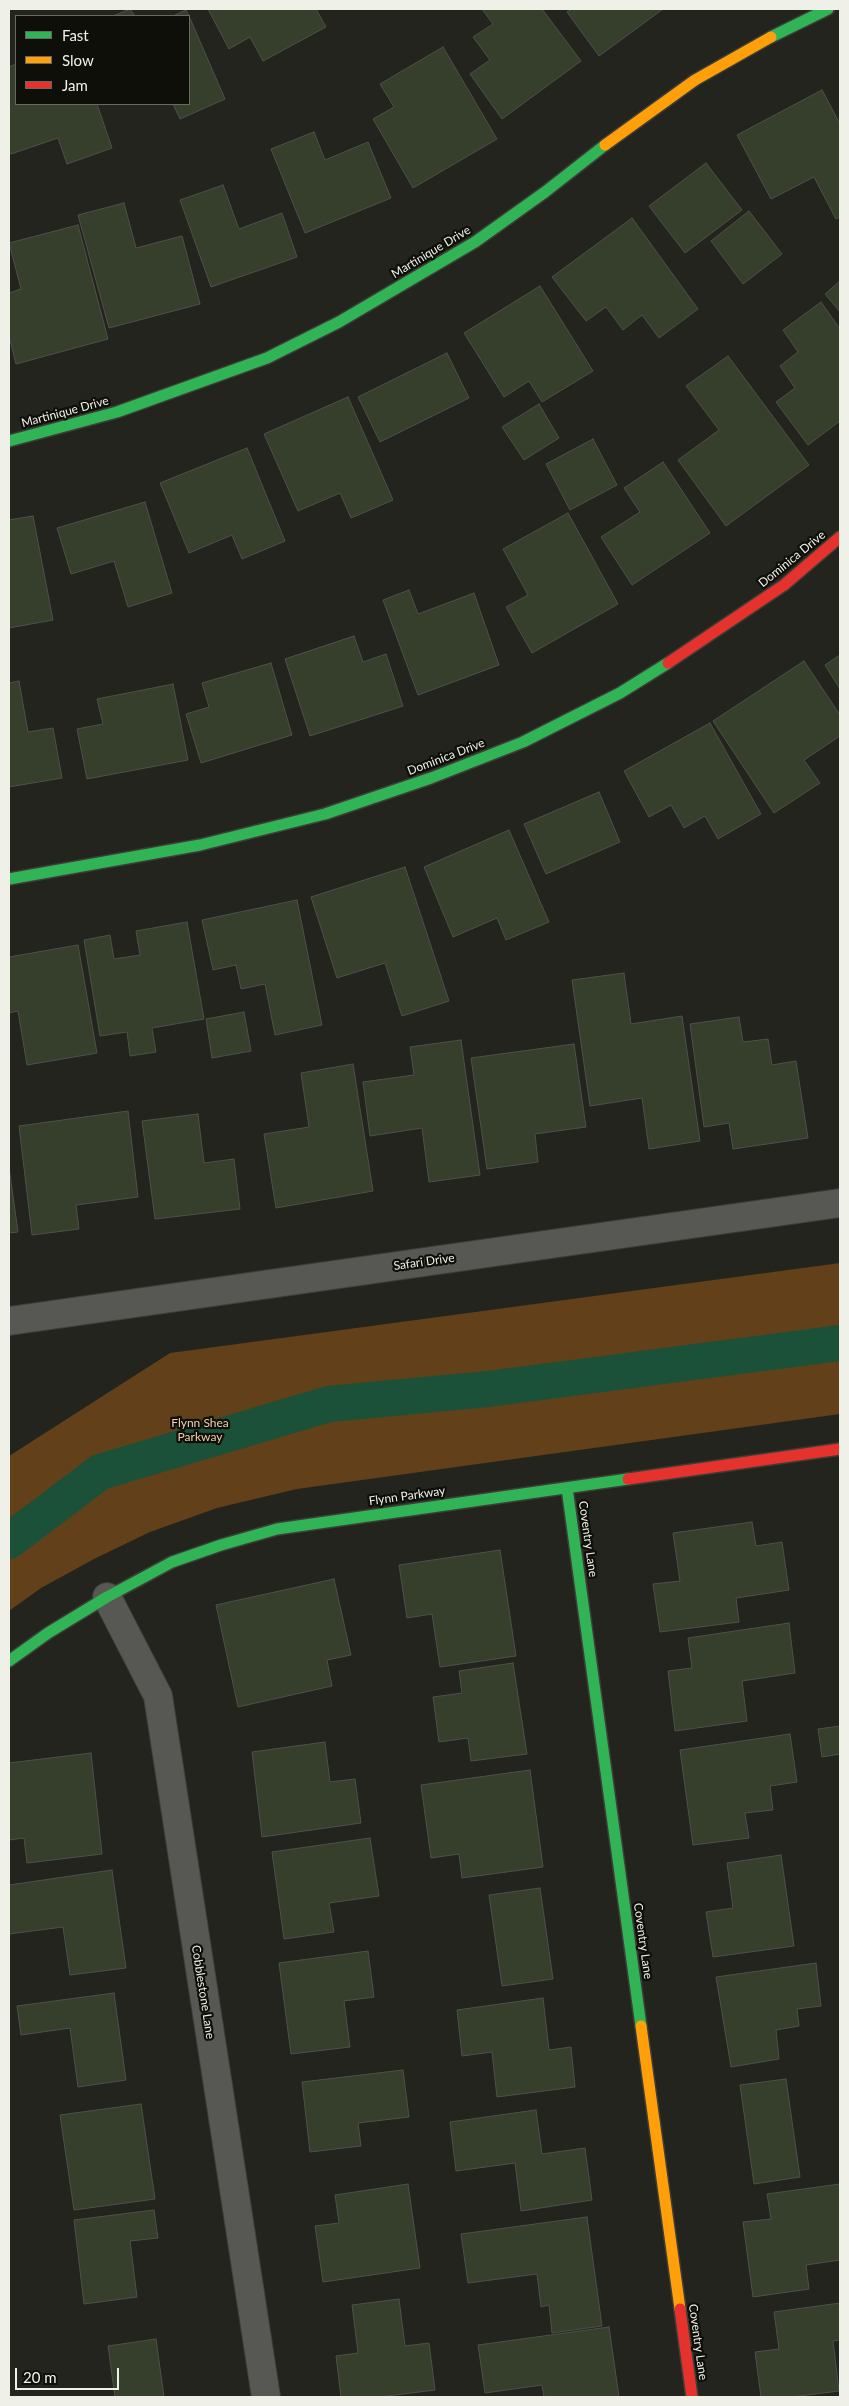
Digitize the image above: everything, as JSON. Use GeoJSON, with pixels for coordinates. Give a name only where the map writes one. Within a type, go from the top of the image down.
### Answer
{"type":"FeatureCollection","features":[{"type":"Feature","properties":{"kind":"street","name":"Martinique Drive"},"geometry":{"type":"LineString","coordinates":[[9,441],[118,412],[189,388],[267,358],[339,322],[476,242],[545,192],[634,122],[695,80],[761,42],[828,9]]}},
{"type":"Feature","properties":{"kind":"street","name":"Dominica Drive"},"geometry":{"type":"LineString","coordinates":[[9,879],[200,845],[325,814],[431,778],[523,742],[620,693],[708,638],[784,585],[840,537]]}},
{"type":"Feature","properties":{"kind":"street","name":"Safari Drive"},"geometry":{"type":"LineString","coordinates":[[9,1321],[840,1204]]}},
{"type":"Feature","properties":{"kind":"street","name":"Flynn Parkway"},"geometry":{"type":"LineString","coordinates":[[9,1661],[48,1633],[107,1597],[172,1562],[221,1545],[277,1529],[840,1449]]}},
{"type":"Feature","properties":{"kind":"street","name":"Coventry Lane"},"geometry":{"type":"LineString","coordinates":[[567,1488],[692,2397]]}},
{"type":"Feature","properties":{"kind":"street","name":"Cobblestone Lane"},"geometry":{"type":"LineString","coordinates":[[107,1597],[158,1696],[266,2397]]}},
{"type":"Feature","properties":{"kind":"green space","name":"Flynn Shea Parkway"},"geometry":{"type":"Polygon","coordinates":[[[840,1263],[840,1414],[297,1489],[217,1508],[150,1532],[94,1559],[41,1588],[9,1611],[9,1456],[170,1353],[840,1263]]]}},
{"type":"Feature","properties":{"kind":"building"},"geometry":{"type":"Polygon","coordinates":[[[130,9],[134,15],[115,15],[130,9]]]}},
{"type":"Feature","properties":{"kind":"building"},"geometry":{"type":"Polygon","coordinates":[[[208,9],[316,9],[326,27],[263,61],[250,37],[229,49],[208,9]]]}},
{"type":"Feature","properties":{"kind":"building"},"geometry":{"type":"Polygon","coordinates":[[[482,9],[542,9],[581,61],[502,119],[470,74],[490,60],[473,37],[493,24],[482,9]]]}},
{"type":"Feature","properties":{"kind":"building"},"geometry":{"type":"Polygon","coordinates":[[[572,9],[663,9],[599,56],[567,12],[572,9]]]}},
{"type":"Feature","properties":{"kind":"building"},"geometry":{"type":"Polygon","coordinates":[[[186,10],[188,15],[175,15],[186,10]]]}},
{"type":"Feature","properties":{"kind":"building"},"geometry":{"type":"Polygon","coordinates":[[[190,18],[225,99],[180,119],[173,105],[190,105],[190,18]]]}},
{"type":"Feature","properties":{"kind":"building"},"geometry":{"type":"Polygon","coordinates":[[[443,47],[497,139],[413,188],[373,119],[394,107],[380,84],[443,47]]]}},
{"type":"Feature","properties":{"kind":"building"},"geometry":{"type":"Polygon","coordinates":[[[15,64],[15,105],[97,105],[112,148],[67,164],[58,138],[11,154],[9,149],[9,67],[15,64]]]}},
{"type":"Feature","properties":{"kind":"building"},"geometry":{"type":"Polygon","coordinates":[[[822,90],[840,124],[840,217],[836,219],[814,177],[771,199],[737,135],[822,90]]]}},
{"type":"Feature","properties":{"kind":"building"},"geometry":{"type":"Polygon","coordinates":[[[314,132],[325,160],[368,142],[391,198],[305,233],[271,149],[314,132]]]}},
{"type":"Feature","properties":{"kind":"building"},"geometry":{"type":"Polygon","coordinates":[[[706,163],[742,210],[685,253],[649,206],[706,163]]]}},
{"type":"Feature","properties":{"kind":"building"},"geometry":{"type":"Polygon","coordinates":[[[223,185],[239,229],[282,213],[297,257],[211,287],[180,200],[223,185]]]}},
{"type":"Feature","properties":{"kind":"building"},"geometry":{"type":"Polygon","coordinates":[[[124,203],[136,248],[182,236],[200,304],[109,328],[78,215],[124,203]]]}},
{"type":"Feature","properties":{"kind":"building"},"geometry":{"type":"Polygon","coordinates":[[[749,211],[782,254],[743,284],[711,241],[749,211]]]}},
{"type":"Feature","properties":{"kind":"building"},"geometry":{"type":"Polygon","coordinates":[[[632,218],[698,309],[659,338],[642,315],[623,330],[606,307],[586,321],[552,277],[632,218]]]}},
{"type":"Feature","properties":{"kind":"building"},"geometry":{"type":"Polygon","coordinates":[[[78,225],[108,339],[16,364],[9,336],[9,293],[21,289],[9,243],[78,225]]]}},
{"type":"Feature","properties":{"kind":"building"},"geometry":{"type":"Polygon","coordinates":[[[840,281],[840,312],[825,294],[840,281]]]}},
{"type":"Feature","properties":{"kind":"building"},"geometry":{"type":"Polygon","coordinates":[[[540,286],[593,371],[542,402],[529,381],[504,397],[464,333],[540,286]]]}},
{"type":"Feature","properties":{"kind":"building"},"geometry":{"type":"Polygon","coordinates":[[[821,302],[840,329],[840,421],[808,445],[776,402],[795,388],[780,366],[798,352],[783,330],[821,302]]]}},
{"type":"Feature","properties":{"kind":"building"},"geometry":{"type":"Polygon","coordinates":[[[447,353],[469,398],[380,442],[358,397],[447,353]]]}},
{"type":"Feature","properties":{"kind":"building"},"geometry":{"type":"Polygon","coordinates":[[[728,356],[809,465],[726,526],[678,460],[719,430],[686,386],[728,356]]]}},
{"type":"Feature","properties":{"kind":"building"},"geometry":{"type":"Polygon","coordinates":[[[348,397],[393,500],[351,518],[340,493],[298,511],[264,434],[348,397]]]}},
{"type":"Feature","properties":{"kind":"building"},"geometry":{"type":"Polygon","coordinates":[[[539,404],[559,438],[524,460],[502,427],[539,404]]]}},
{"type":"Feature","properties":{"kind":"building"},"geometry":{"type":"Polygon","coordinates":[[[593,439],[617,485],[570,510],[546,464],[593,439]]]}},
{"type":"Feature","properties":{"kind":"building"},"geometry":{"type":"Polygon","coordinates":[[[247,448],[285,541],[242,559],[232,535],[189,553],[160,483],[247,448]]]}},
{"type":"Feature","properties":{"kind":"building"},"geometry":{"type":"Polygon","coordinates":[[[663,462],[710,533],[632,585],[601,537],[640,512],[624,488],[663,462]]]}},
{"type":"Feature","properties":{"kind":"building"},"geometry":{"type":"Polygon","coordinates":[[[145,502],[172,593],[128,607],[114,561],[71,574],[57,528],[145,502]]]}},
{"type":"Feature","properties":{"kind":"building"},"geometry":{"type":"Polygon","coordinates":[[[568,513],[618,604],[532,653],[506,607],[528,595],[503,549],[568,513]]]}},
{"type":"Feature","properties":{"kind":"building"},"geometry":{"type":"Polygon","coordinates":[[[33,516],[53,620],[9,628],[9,520],[33,516]]]}},
{"type":"Feature","properties":{"kind":"building"},"geometry":{"type":"Polygon","coordinates":[[[409,590],[418,614],[474,593],[499,665],[418,695],[383,600],[409,590]]]}},
{"type":"Feature","properties":{"kind":"building"},"geometry":{"type":"Polygon","coordinates":[[[354,636],[363,662],[386,654],[403,706],[310,736],[285,659],[354,636]]]}},
{"type":"Feature","properties":{"kind":"building"},"geometry":{"type":"Polygon","coordinates":[[[840,655],[840,689],[825,665],[840,655]]]}},
{"type":"Feature","properties":{"kind":"building"},"geometry":{"type":"Polygon","coordinates":[[[804,661],[840,715],[840,736],[804,760],[820,783],[774,813],[713,721],[804,661]]]}},
{"type":"Feature","properties":{"kind":"building"},"geometry":{"type":"Polygon","coordinates":[[[271,663],[292,735],[201,763],[186,714],[209,707],[202,683],[271,663]]]}},
{"type":"Feature","properties":{"kind":"building"},"geometry":{"type":"Polygon","coordinates":[[[19,681],[28,732],[53,728],[62,778],[9,787],[9,683],[19,681]]]}},
{"type":"Feature","properties":{"kind":"building"},"geometry":{"type":"Polygon","coordinates":[[[173,684],[188,760],[87,779],[77,729],[103,724],[97,699],[173,684]]]}},
{"type":"Feature","properties":{"kind":"building"},"geometry":{"type":"Polygon","coordinates":[[[710,723],[761,814],[718,839],[705,816],[684,828],[671,805],[649,817],[624,771],[710,723]]]}},
{"type":"Feature","properties":{"kind":"building"},"geometry":{"type":"Polygon","coordinates":[[[599,792],[620,842],[546,874],[524,824],[599,792]]]}},
{"type":"Feature","properties":{"kind":"building"},"geometry":{"type":"Polygon","coordinates":[[[509,830],[549,922],[506,940],[497,918],[453,937],[424,867],[509,830]]]}},
{"type":"Feature","properties":{"kind":"building"},"geometry":{"type":"Polygon","coordinates":[[[405,867],[449,1001],[402,1016],[385,963],[337,978],[311,897],[405,867]]]}},
{"type":"Feature","properties":{"kind":"building"},"geometry":{"type":"Polygon","coordinates":[[[297,900],[322,1025],[275,1035],[265,984],[241,989],[236,965],[213,970],[202,920],[297,900]]]}},
{"type":"Feature","properties":{"kind":"building"},"geometry":{"type":"Polygon","coordinates":[[[187,922],[204,1019],[152,1028],[156,1052],[130,1056],[127,1032],[100,1036],[84,940],[110,935],[114,959],[140,955],[136,931],[187,922]]]}},
{"type":"Feature","properties":{"kind":"building"},"geometry":{"type":"Polygon","coordinates":[[[78,945],[97,1053],[27,1065],[18,1011],[9,1013],[9,957],[78,945]]]}},
{"type":"Feature","properties":{"kind":"building"},"geometry":{"type":"Polygon","coordinates":[[[624,973],[631,1024],[682,1016],[700,1141],[649,1149],[642,1098],[590,1106],[572,980],[624,973]]]}},
{"type":"Feature","properties":{"kind":"building"},"geometry":{"type":"Polygon","coordinates":[[[244,1012],[251,1051],[212,1058],[206,1019],[244,1012]]]}},
{"type":"Feature","properties":{"kind":"building"},"geometry":{"type":"Polygon","coordinates":[[[739,1017],[743,1042],[768,1039],[772,1065],[796,1061],[808,1138],[733,1149],[729,1123],[704,1127],[690,1024],[739,1017]]]}},
{"type":"Feature","properties":{"kind":"building"},"geometry":{"type":"Polygon","coordinates":[[[461,1040],[480,1175],[429,1182],[422,1128],[370,1136],[363,1082],[414,1075],[410,1047],[461,1040]]]}},
{"type":"Feature","properties":{"kind":"building"},"geometry":{"type":"Polygon","coordinates":[[[574,1044],[586,1127],[535,1134],[538,1162],[487,1169],[471,1058],[574,1044]]]}},
{"type":"Feature","properties":{"kind":"building"},"geometry":{"type":"Polygon","coordinates":[[[353,1064],[373,1191],[276,1208],[264,1134],[309,1127],[301,1073],[353,1064]]]}},
{"type":"Feature","properties":{"kind":"building"},"geometry":{"type":"Polygon","coordinates":[[[128,1111],[138,1197],[76,1205],[79,1229],[32,1235],[19,1126],[128,1111]]]}},
{"type":"Feature","properties":{"kind":"building"},"geometry":{"type":"Polygon","coordinates":[[[198,1114],[204,1163],[234,1159],[240,1209],[155,1219],[142,1121],[198,1114]]]}},
{"type":"Feature","properties":{"kind":"building"},"geometry":{"type":"Polygon","coordinates":[[[9,1167],[18,1232],[9,1233],[9,1167]]]}},
{"type":"Feature","properties":{"kind":"building"},"geometry":{"type":"Polygon","coordinates":[[[752,1522],[756,1546],[782,1542],[789,1590],[736,1598],[739,1622],[660,1632],[653,1584],[680,1581],[673,1533],[752,1522]]]}},
{"type":"Feature","properties":{"kind":"building"},"geometry":{"type":"Polygon","coordinates":[[[500,1550],[516,1656],[440,1667],[432,1614],[407,1618],[399,1565],[500,1550]]]}},
{"type":"Feature","properties":{"kind":"building"},"geometry":{"type":"Polygon","coordinates":[[[334,1579],[351,1655],[327,1660],[332,1686],[238,1707],[216,1605],[334,1579]]]}},
{"type":"Feature","properties":{"kind":"building"},"geometry":{"type":"Polygon","coordinates":[[[789,1623],[795,1673],[742,1681],[747,1721],[675,1731],[668,1671],[692,1668],[688,1638],[789,1623]]]}},
{"type":"Feature","properties":{"kind":"building"},"geometry":{"type":"Polygon","coordinates":[[[513,1663],[527,1754],[471,1761],[468,1738],[439,1742],[433,1697],[462,1693],[459,1671],[513,1663]]]}},
{"type":"Feature","properties":{"kind":"building"},"geometry":{"type":"Polygon","coordinates":[[[840,1726],[840,1754],[822,1757],[818,1729],[840,1726]]]}},
{"type":"Feature","properties":{"kind":"building"},"geometry":{"type":"Polygon","coordinates":[[[790,1734],[797,1782],[770,1786],[773,1810],[745,1813],[749,1838],[693,1845],[680,1750],[790,1734]]]}},
{"type":"Feature","properties":{"kind":"building"},"geometry":{"type":"Polygon","coordinates":[[[325,1742],[330,1782],[355,1779],[361,1823],[262,1837],[252,1752],[325,1742]]]}},
{"type":"Feature","properties":{"kind":"building"},"geometry":{"type":"Polygon","coordinates":[[[91,1753],[102,1854],[27,1863],[24,1838],[9,1840],[9,1763],[91,1753]]]}},
{"type":"Feature","properties":{"kind":"building"},"geometry":{"type":"Polygon","coordinates":[[[530,1770],[543,1867],[462,1878],[459,1854],[431,1858],[421,1785],[530,1770]]]}},
{"type":"Feature","properties":{"kind":"building"},"geometry":{"type":"Polygon","coordinates":[[[370,1838],[379,1896],[329,1903],[334,1932],[284,1939],[272,1852],[370,1838]]]}},
{"type":"Feature","properties":{"kind":"building"},"geometry":{"type":"Polygon","coordinates":[[[781,1855],[794,1946],[713,1957],[706,1912],[733,1908],[727,1863],[781,1855]]]}},
{"type":"Feature","properties":{"kind":"building"},"geometry":{"type":"Polygon","coordinates":[[[112,1870],[126,1968],[70,1975],[63,1927],[9,1934],[9,1885],[112,1870]]]}},
{"type":"Feature","properties":{"kind":"building"},"geometry":{"type":"Polygon","coordinates":[[[540,1888],[553,1979],[502,1986],[489,1895],[540,1888]]]}},
{"type":"Feature","properties":{"kind":"building"},"geometry":{"type":"Polygon","coordinates":[[[368,1951],[374,1997],[344,2001],[350,2047],[291,2054],[279,1963],[368,1951]]]}},
{"type":"Feature","properties":{"kind":"building"},"geometry":{"type":"Polygon","coordinates":[[[816,1963],[821,2006],[797,2009],[799,2026],[776,2030],[779,2059],[731,2067],[716,1977],[816,1963]]]}},
{"type":"Feature","properties":{"kind":"building"},"geometry":{"type":"Polygon","coordinates":[[[114,1993],[126,2080],[78,2087],[70,2028],[21,2035],[17,2006],[114,1993]]]}},
{"type":"Feature","properties":{"kind":"building"},"geometry":{"type":"Polygon","coordinates":[[[543,1998],[549,2050],[571,2047],[575,2087],[497,2097],[492,2052],[462,2056],[457,2010],[543,1998]]]}},
{"type":"Feature","properties":{"kind":"building"},"geometry":{"type":"Polygon","coordinates":[[[403,2070],[409,2117],[358,2123],[361,2146],[310,2152],[302,2082],[403,2070]]]}},
{"type":"Feature","properties":{"kind":"building"},"geometry":{"type":"Polygon","coordinates":[[[786,2079],[800,2177],[754,2184],[740,2085],[786,2079]]]}},
{"type":"Feature","properties":{"kind":"building"},"geometry":{"type":"Polygon","coordinates":[[[141,2104],[155,2199],[74,2210],[60,2115],[141,2104]]]}},
{"type":"Feature","properties":{"kind":"building"},"geometry":{"type":"Polygon","coordinates":[[[536,2110],[542,2154],[585,2148],[592,2200],[521,2211],[515,2163],[456,2171],[450,2122],[536,2110]]]}},
{"type":"Feature","properties":{"kind":"building"},"geometry":{"type":"Polygon","coordinates":[[[408,2184],[420,2268],[323,2282],[315,2226],[339,2223],[335,2195],[408,2184]]]}},
{"type":"Feature","properties":{"kind":"building"},"geometry":{"type":"Polygon","coordinates":[[[840,2184],[840,2260],[806,2265],[809,2289],[753,2297],[743,2222],[771,2219],[767,2194],[840,2184]]]}},
{"type":"Feature","properties":{"kind":"building"},"geometry":{"type":"Polygon","coordinates":[[[154,2210],[158,2238],[130,2241],[137,2297],[84,2304],[74,2220],[154,2210]]]}},
{"type":"Feature","properties":{"kind":"building"},"geometry":{"type":"Polygon","coordinates":[[[587,2217],[602,2326],[552,2333],[549,2305],[541,2307],[537,2274],[468,2283],[461,2234],[587,2217]]]}},
{"type":"Feature","properties":{"kind":"building"},"geometry":{"type":"Polygon","coordinates":[[[399,2299],[405,2346],[429,2343],[435,2390],[379,2397],[341,2397],[336,2356],[358,2353],[352,2305],[399,2299]]]}},
{"type":"Feature","properties":{"kind":"building"},"geometry":{"type":"Polygon","coordinates":[[[840,2303],[840,2340],[833,2341],[839,2391],[792,2397],[761,2397],[755,2352],[779,2349],[774,2312],[840,2303]]]}},
{"type":"Feature","properties":{"kind":"building"},"geometry":{"type":"Polygon","coordinates":[[[609,2327],[619,2397],[544,2397],[542,2385],[485,2393],[478,2345],[609,2327]]]}},
{"type":"Feature","properties":{"kind":"building"},"geometry":{"type":"Polygon","coordinates":[[[156,2339],[164,2397],[115,2397],[108,2346],[156,2339]]]}},
{"type":"Feature","properties":{"kind":"waterway"},"geometry":{"type":"LineString","coordinates":[[9,1541],[100,1472],[329,1404],[488,1389],[840,1343]]}},
{"type":"Feature","properties":{"kind":"traffic: fast"},"geometry":{"type":"LineString","coordinates":[[771,37],[828,9]]}},
{"type":"Feature","properties":{"kind":"traffic: fast"},"geometry":{"type":"LineString","coordinates":[[9,441],[117,412],[267,358],[339,322],[475,242],[545,192],[605,145]]}},
{"type":"Feature","properties":{"kind":"traffic: fast"},"geometry":{"type":"LineString","coordinates":[[9,879],[200,845],[325,814],[431,778],[523,742],[620,693],[668,663]]}},
{"type":"Feature","properties":{"kind":"traffic: fast"},"geometry":{"type":"LineString","coordinates":[[9,1661],[48,1633],[107,1597],[172,1562],[221,1545],[277,1529],[628,1479]]}},
{"type":"Feature","properties":{"kind":"traffic: fast"},"geometry":{"type":"LineString","coordinates":[[567,1488],[641,2026]]}},
{"type":"Feature","properties":{"kind":"traffic: slow"},"geometry":{"type":"LineString","coordinates":[[605,145],[695,80],[771,37]]}},
{"type":"Feature","properties":{"kind":"traffic: slow"},"geometry":{"type":"LineString","coordinates":[[641,2026],[680,2309]]}},
{"type":"Feature","properties":{"kind":"traffic: jam"},"geometry":{"type":"LineString","coordinates":[[668,663],[784,585],[840,537]]}},
{"type":"Feature","properties":{"kind":"traffic: jam"},"geometry":{"type":"LineString","coordinates":[[628,1479],[840,1449]]}},
{"type":"Feature","properties":{"kind":"traffic: jam"},"geometry":{"type":"LineString","coordinates":[[680,2309],[692,2397]]}}]}
